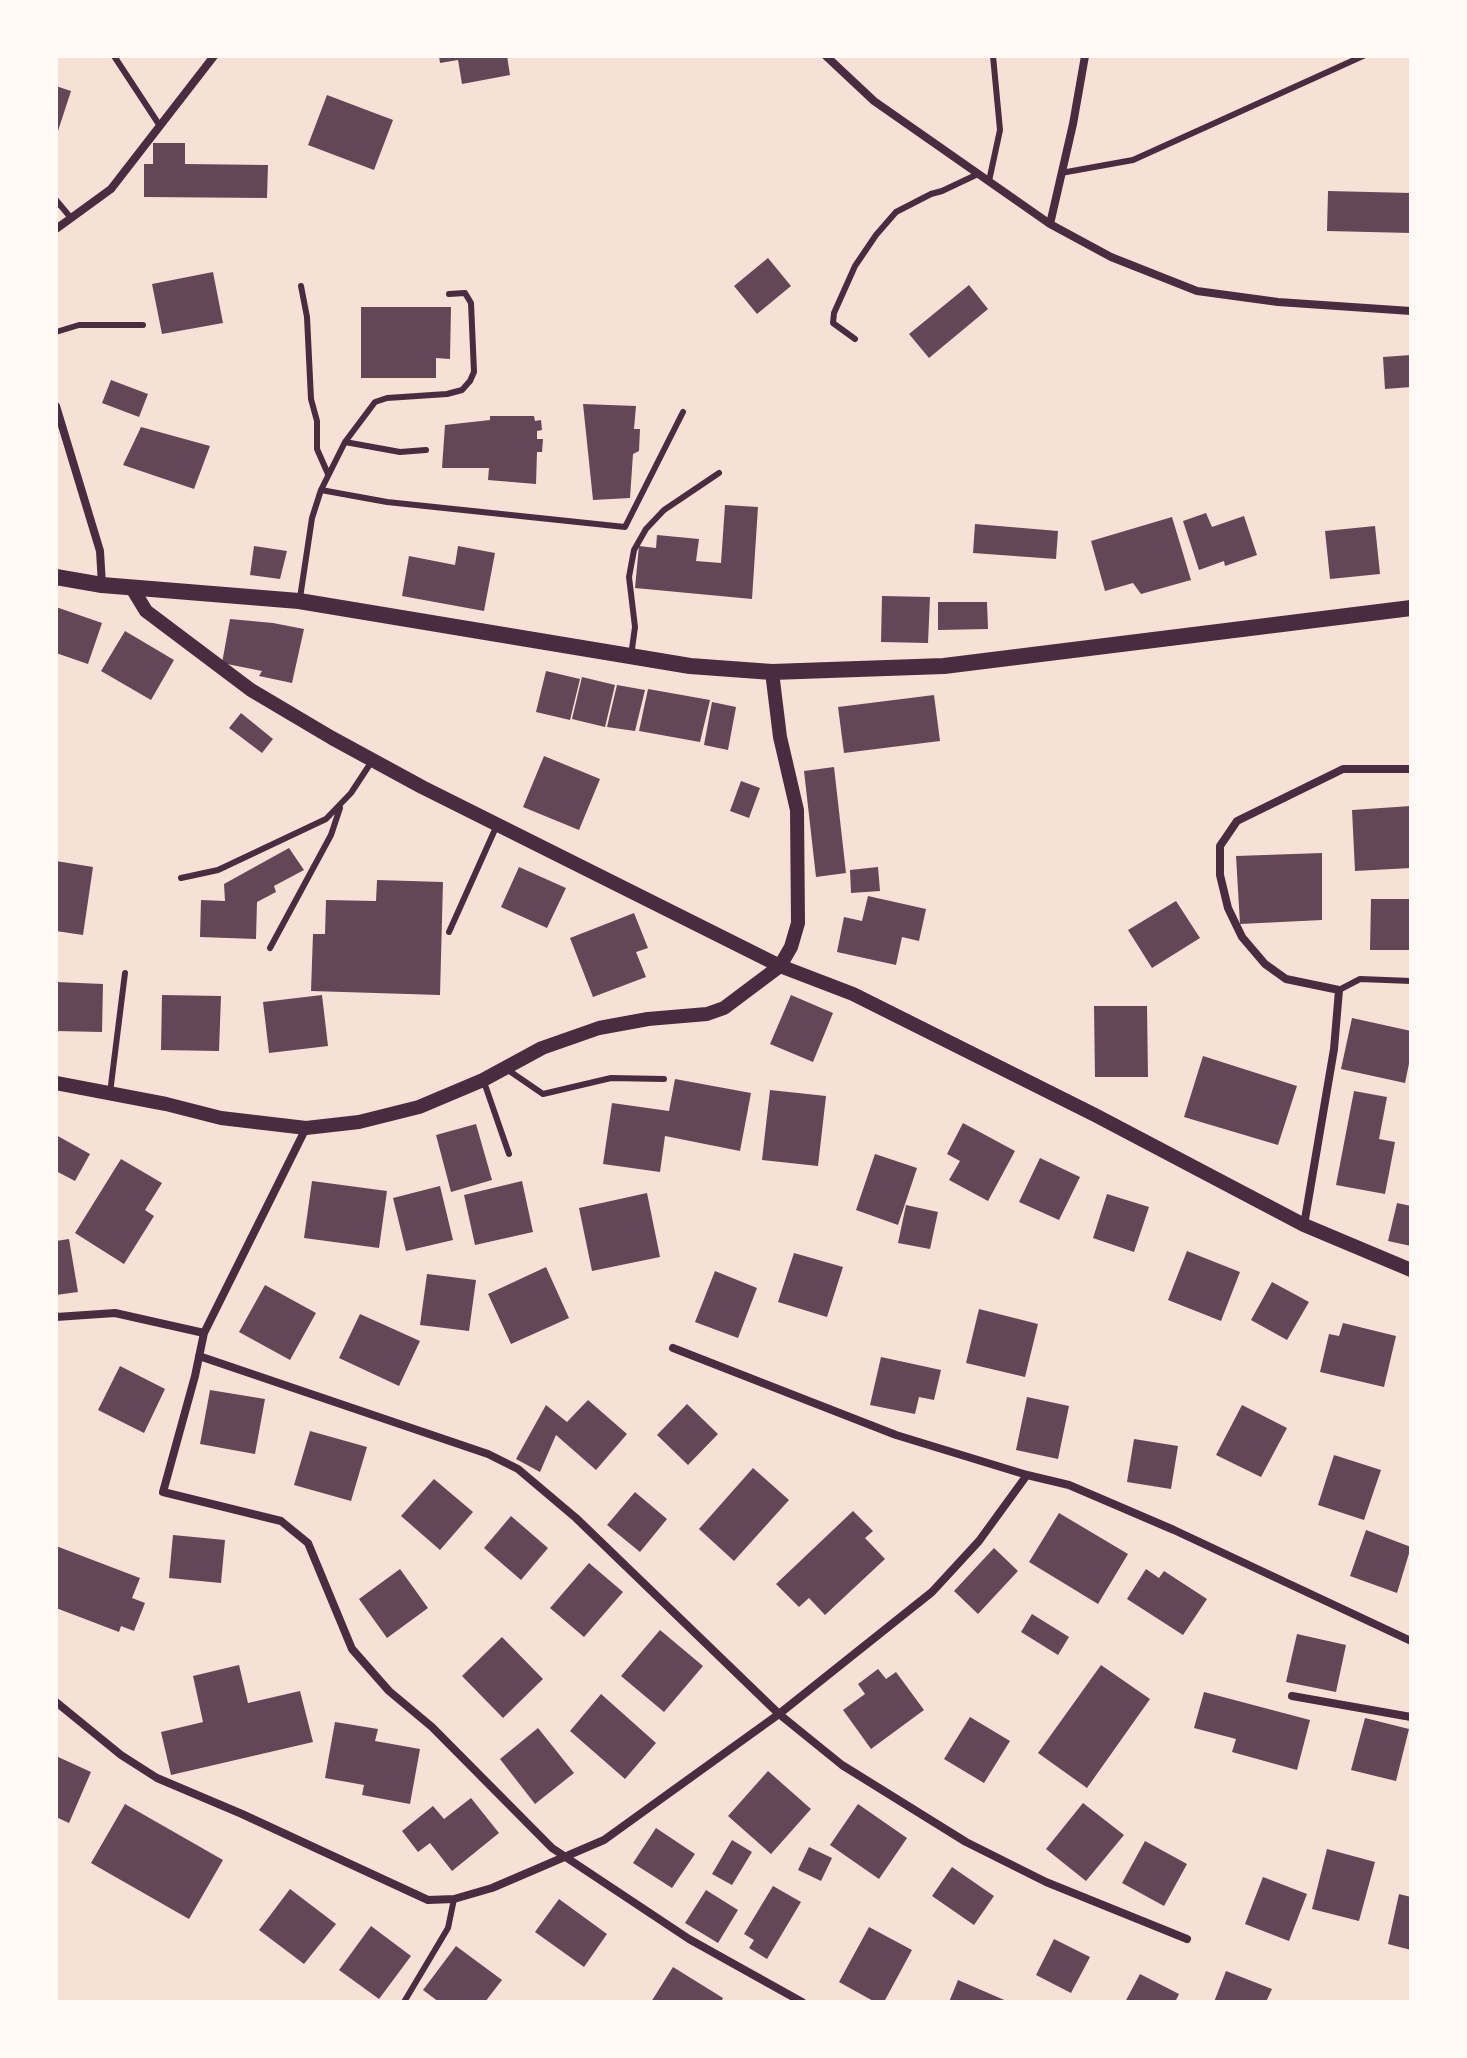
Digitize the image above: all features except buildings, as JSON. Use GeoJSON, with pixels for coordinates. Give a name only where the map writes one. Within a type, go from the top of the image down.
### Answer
{"type":"FeatureCollection","features":[{"type":"Feature","properties":{"kind":"main road"},"geometry":{"type":"LineString","coordinates":[[56,577],[132,588],[299,601],[690,666],[772,672],[944,666],[1411,608]]}},
{"type":"Feature","properties":{"kind":"street"},"geometry":{"type":"LineString","coordinates":[[56,229],[111,189],[214,56]]}},
{"type":"Feature","properties":{"kind":"street"},"geometry":{"type":"LineString","coordinates":[[826,56],[874,101],[1050,224],[1111,257],[1197,291],[1278,302],[1411,311]]}},
{"type":"Feature","properties":{"kind":"street"},"geometry":{"type":"LineString","coordinates":[[1050,224],[1085,56]]}},
{"type":"Feature","properties":{"kind":"street"},"geometry":{"type":"LineString","coordinates":[[56,406],[100,551],[102,585]]}},
{"type":"Feature","properties":{"kind":"street"},"geometry":{"type":"LineString","coordinates":[[132,588],[146,611],[251,690],[372,761],[780,966],[853,994],[1095,1115],[1304,1225],[1411,1270]]}},
{"type":"Feature","properties":{"kind":"street"},"geometry":{"type":"LineString","coordinates":[[56,1083],[221,1118],[306,1128],[390,1115],[444,1097],[542,1048],[599,1028],[648,1019],[707,1014],[724,1008],[780,966],[791,947],[798,923],[797,810],[780,737],[772,672]]}},
{"type":"Feature","properties":{"kind":"street"},"geometry":{"type":"LineString","coordinates":[[1304,1225],[1334,1049],[1339,990],[1286,979],[1265,964],[1242,937],[1228,908],[1220,875],[1220,846],[1237,821],[1343,769],[1411,769]]}},
{"type":"Feature","properties":{"kind":"street"},"geometry":{"type":"LineString","coordinates":[[306,1128],[204,1333],[163,1492],[281,1521],[308,1543],[352,1649],[389,1691],[432,1727],[552,1848],[689,1939],[802,2002]]}},
{"type":"Feature","properties":{"kind":"street"},"geometry":{"type":"LineString","coordinates":[[56,1317],[115,1313],[204,1333]]}},
{"type":"Feature","properties":{"kind":"street"},"geometry":{"type":"LineString","coordinates":[[673,1348],[896,1435],[1069,1485],[1174,1530],[1411,1641]]}},
{"type":"Feature","properties":{"kind":"street"},"geometry":{"type":"LineString","coordinates":[[199,1356],[488,1454],[518,1469],[576,1518],[779,1714],[842,1765],[966,1842],[1046,1882],[1187,1939]]}},
{"type":"Feature","properties":{"kind":"street"},"geometry":{"type":"LineString","coordinates":[[56,1702],[121,1755],[157,1778],[428,1900],[454,1899],[492,1888],[604,1840],[779,1714],[932,1592],[979,1541],[1027,1475]]}},
{"type":"Feature","properties":{"kind":"street"},"geometry":{"type":"LineString","coordinates":[[1292,1696],[1411,1717]]}},
{"type":"Feature","properties":{"kind":"lane"},"geometry":{"type":"LineString","coordinates":[[114,56],[160,126]]}},
{"type":"Feature","properties":{"kind":"lane"},"geometry":{"type":"LineString","coordinates":[[989,181],[1000,130],[993,56]]}},
{"type":"Feature","properties":{"kind":"lane"},"geometry":{"type":"LineString","coordinates":[[1061,173],[1133,160],[1363,56]]}},
{"type":"Feature","properties":{"kind":"lane"},"geometry":{"type":"LineString","coordinates":[[855,339],[833,323],[834,313],[855,266],[876,235],[896,212],[978,174]]}},
{"type":"Feature","properties":{"kind":"lane"},"geometry":{"type":"LineString","coordinates":[[56,200],[71,218]]}},
{"type":"Feature","properties":{"kind":"lane"},"geometry":{"type":"LineString","coordinates":[[301,286],[307,317],[317,449],[328,474]]}},
{"type":"Feature","properties":{"kind":"lane"},"geometry":{"type":"LineString","coordinates":[[299,601],[312,518],[321,490],[345,442],[375,402],[387,398],[447,394],[462,390],[470,381],[474,372],[471,303],[465,293],[449,294]]}},
{"type":"Feature","properties":{"kind":"lane"},"geometry":{"type":"LineString","coordinates":[[56,332],[79,325],[143,325]]}},
{"type":"Feature","properties":{"kind":"lane"},"geometry":{"type":"LineString","coordinates":[[321,490],[387,502],[625,527],[683,412]]}},
{"type":"Feature","properties":{"kind":"lane"},"geometry":{"type":"LineString","coordinates":[[345,442],[400,452],[426,450]]}},
{"type":"Feature","properties":{"kind":"lane"},"geometry":{"type":"LineString","coordinates":[[631,656],[635,627],[629,577],[634,550],[646,529],[664,510],[719,473]]}},
{"type":"Feature","properties":{"kind":"lane"},"geometry":{"type":"LineString","coordinates":[[181,878],[218,870],[326,819],[341,804],[372,761]]}},
{"type":"Feature","properties":{"kind":"lane"},"geometry":{"type":"LineString","coordinates":[[270,948],[331,835],[341,804]]}},
{"type":"Feature","properties":{"kind":"lane"},"geometry":{"type":"LineString","coordinates":[[449,932],[497,825]]}},
{"type":"Feature","properties":{"kind":"lane"},"geometry":{"type":"LineString","coordinates":[[110,1093],[125,973]]}},
{"type":"Feature","properties":{"kind":"lane"},"geometry":{"type":"LineString","coordinates":[[1339,990],[1360,979],[1411,981]]}},
{"type":"Feature","properties":{"kind":"lane"},"geometry":{"type":"LineString","coordinates":[[505,1068],[543,1094],[611,1078],[664,1079]]}},
{"type":"Feature","properties":{"kind":"lane"},"geometry":{"type":"LineString","coordinates":[[483,1080],[509,1154]]}},
{"type":"Feature","properties":{"kind":"lane"},"geometry":{"type":"LineString","coordinates":[[404,2002],[448,1928],[454,1899]]}}]}
